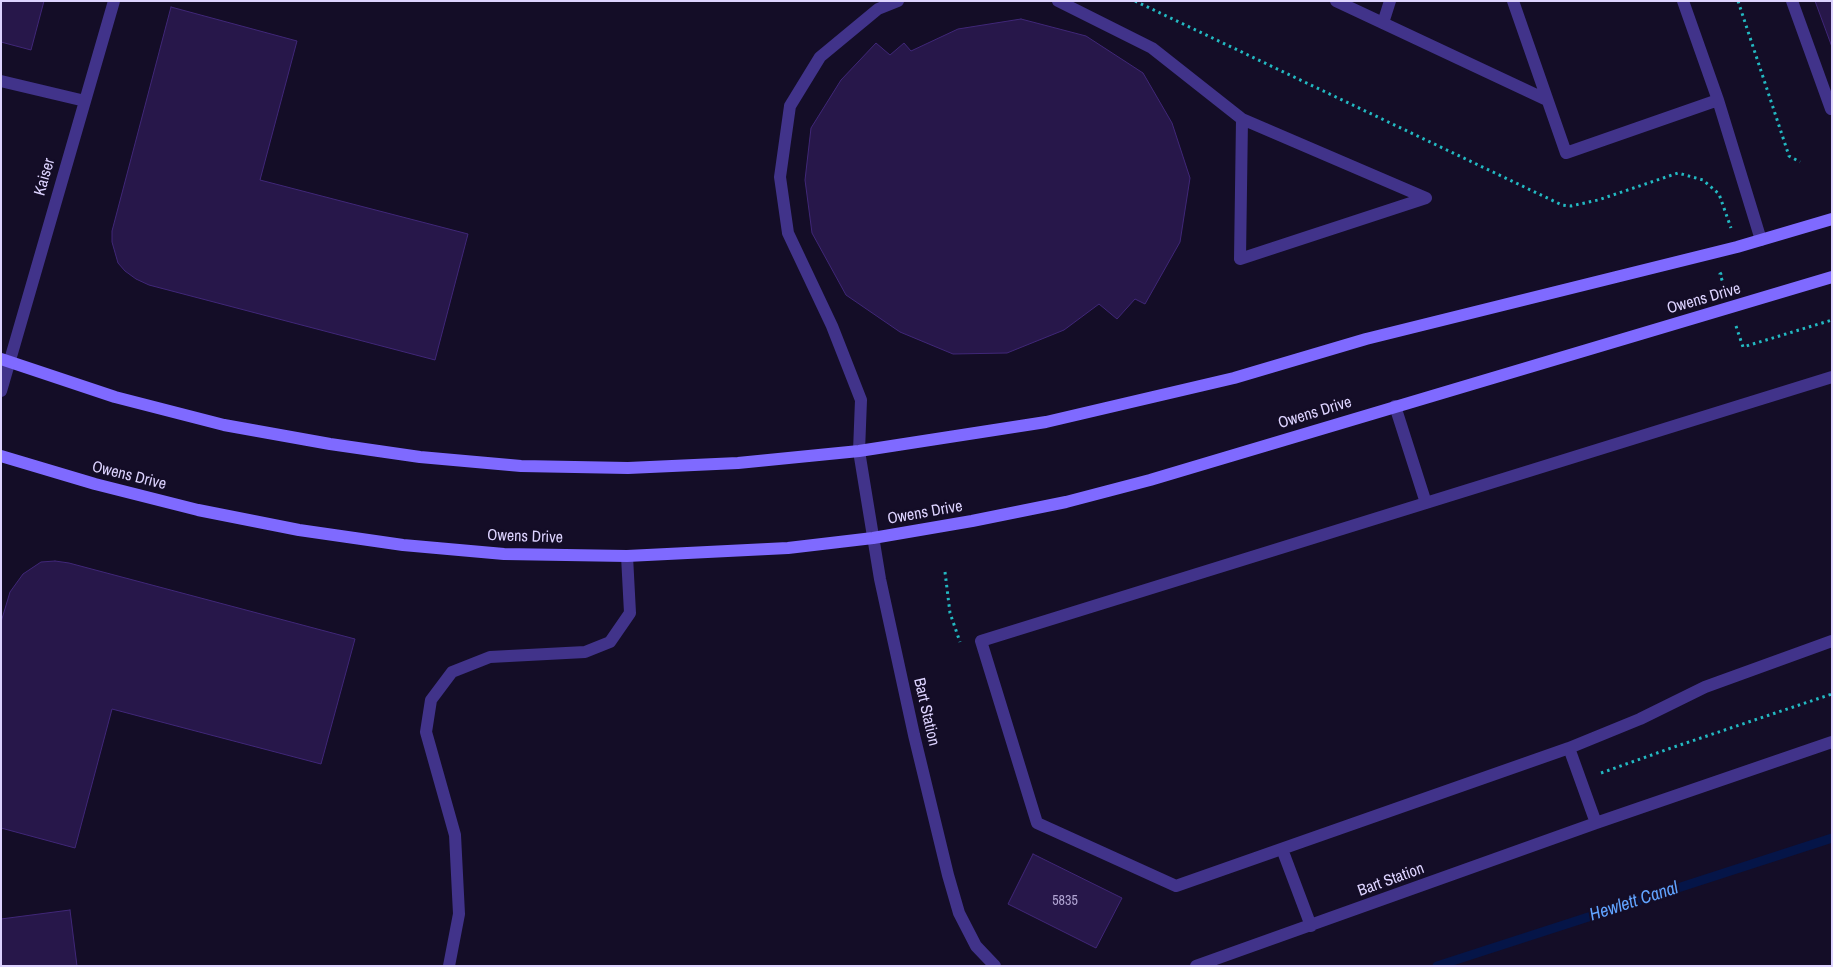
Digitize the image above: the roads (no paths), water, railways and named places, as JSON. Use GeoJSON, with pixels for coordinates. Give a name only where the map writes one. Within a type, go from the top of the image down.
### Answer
{"type":"FeatureCollection","features":[{"type":"Feature","properties":{"kind":"street"},"geometry":{"type":"LineString","coordinates":[[5,361],[115,396],[224,425],[330,444],[420,456],[522,466],[628,468],[738,463],[859,451],[1046,422],[1234,378],[1366,339],[1760,240],[1832,219]]}},
{"type":"Feature","properties":{"kind":"street","name":"Owens Drive"},"geometry":{"type":"LineString","coordinates":[[1,456],[123,491],[198,510],[299,530],[403,545],[504,554],[627,556],[788,548],[873,538],[1066,502],[1150,480],[1832,277]]}},
{"type":"Feature","properties":{"kind":"lane","name":"Kaiser"},"geometry":{"type":"LineString","coordinates":[[1,391],[5,361],[114,1]]}},
{"type":"Feature","properties":{"kind":"lane","name":"Bart Station"},"geometry":{"type":"LineString","coordinates":[[898,1],[878,9],[820,58],[790,106],[780,177],[788,233],[832,326],[861,400],[859,451],[880,578],[914,735],[948,875],[959,912],[976,946],[995,966]]}},
{"type":"Feature","properties":{"kind":"lane"},"geometry":{"type":"LineString","coordinates":[[1058,1],[1152,48],[1242,119],[1426,198],[1240,259],[1242,119]]}},
{"type":"Feature","properties":{"kind":"lane"},"geometry":{"type":"LineString","coordinates":[[1336,1],[1547,100]]}},
{"type":"Feature","properties":{"kind":"lane"},"geometry":{"type":"LineString","coordinates":[[1383,23],[1390,1]]}},
{"type":"Feature","properties":{"kind":"lane"},"geometry":{"type":"LineString","coordinates":[[1513,1],[1566,153],[1718,100]]}},
{"type":"Feature","properties":{"kind":"lane"},"geometry":{"type":"LineString","coordinates":[[1683,1],[1718,100],[1760,240]]}},
{"type":"Feature","properties":{"kind":"lane"},"geometry":{"type":"LineString","coordinates":[[1792,1],[1831,109]]}},
{"type":"Feature","properties":{"kind":"lane"},"geometry":{"type":"LineString","coordinates":[[1,81],[85,100]]}},
{"type":"Feature","properties":{"kind":"lane"},"geometry":{"type":"LineString","coordinates":[[1832,377],[981,642],[1037,823],[1176,886],[1569,748],[1640,719],[1705,687],[1832,641]]}},
{"type":"Feature","properties":{"kind":"lane"},"geometry":{"type":"LineString","coordinates":[[1395,406],[1426,503]]}},
{"type":"Feature","properties":{"kind":"lane"},"geometry":{"type":"LineString","coordinates":[[449,966],[459,914],[455,836],[426,732],[431,700],[452,672],[490,657],[585,652],[610,642],[630,613],[627,556]]}},
{"type":"Feature","properties":{"kind":"lane","name":"Bart Station"},"geometry":{"type":"LineString","coordinates":[[1196,966],[1596,823],[1832,742]]}},
{"type":"Feature","properties":{"kind":"lane"},"geometry":{"type":"LineString","coordinates":[[1569,748],[1596,823]]}},
{"type":"Feature","properties":{"kind":"lane"},"geometry":{"type":"LineString","coordinates":[[1282,849],[1311,926]]}},
{"type":"Feature","properties":{"kind":"waterway","name":"Hewlett Canal"},"geometry":{"type":"LineString","coordinates":[[1437,966],[1832,838]]}}]}
